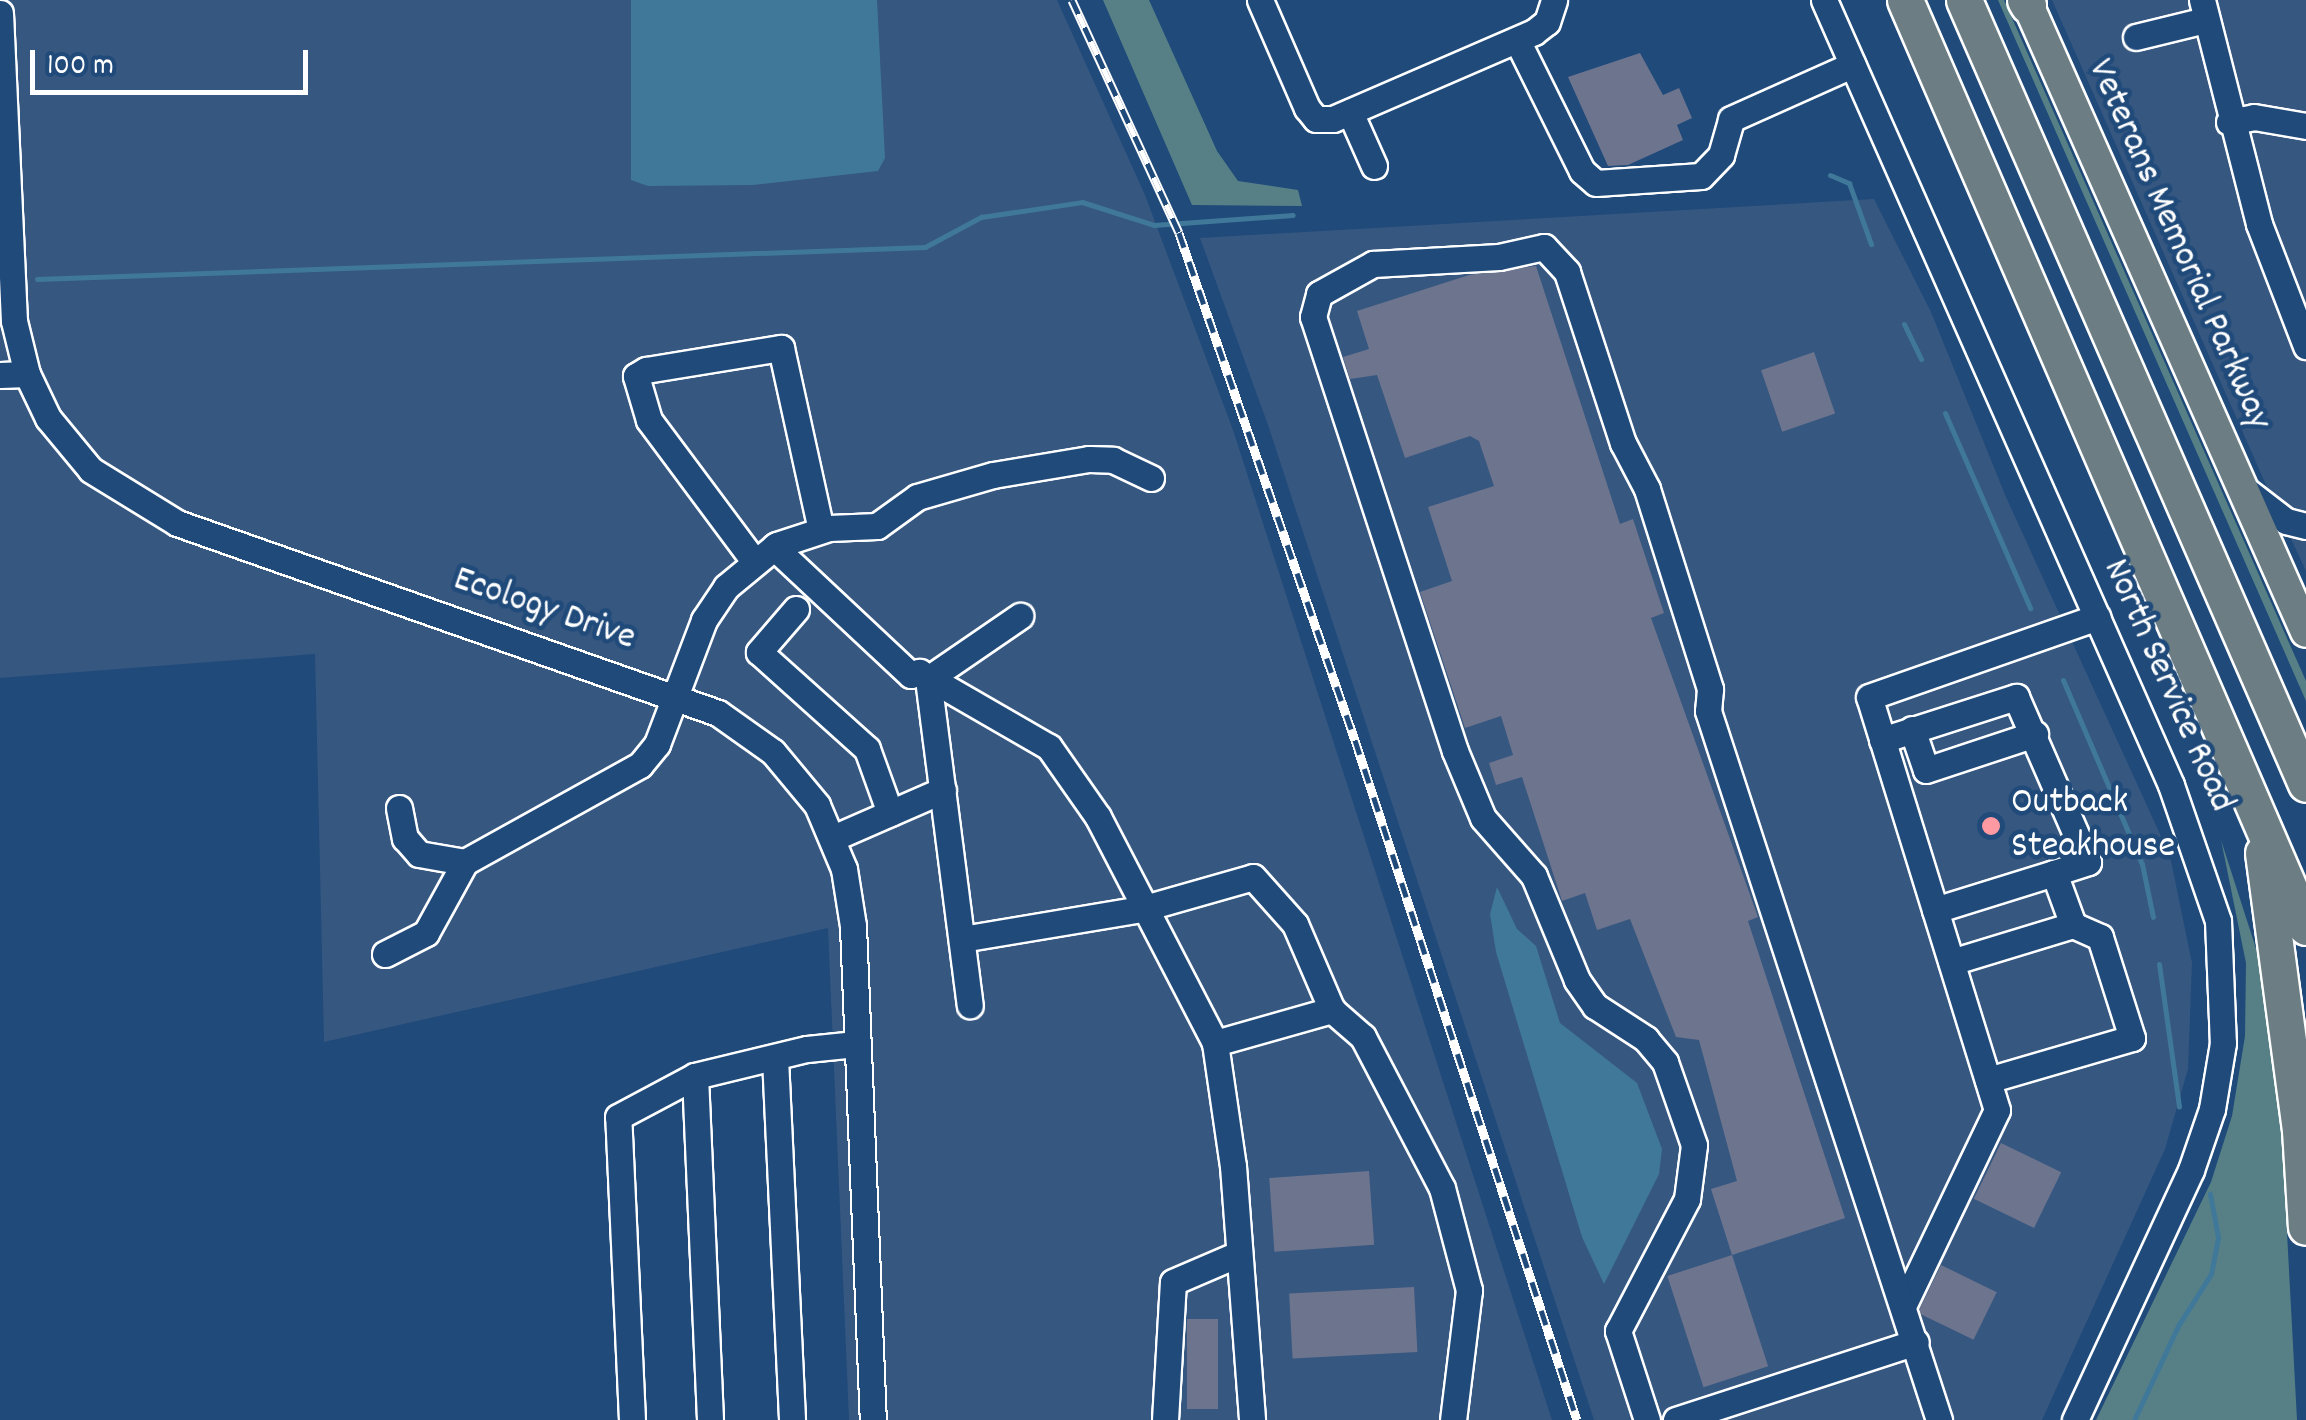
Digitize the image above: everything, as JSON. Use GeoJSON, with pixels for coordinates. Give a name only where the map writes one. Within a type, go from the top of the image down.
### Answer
{"type":"FeatureCollection","features":[{"type":"Feature","properties":{"kind":"highway"},"geometry":{"type":"LineString","coordinates":[[1904,0],[2306,927]]}},
{"type":"Feature","properties":{"kind":"highway"},"geometry":{"type":"LineString","coordinates":[[1964,0],[2306,784]]}},
{"type":"Feature","properties":{"kind":"highway"},"geometry":{"type":"LineString","coordinates":[[2260,828],[2268,926],[2300,1130],[2306,1227]]}},
{"type":"Feature","properties":{"kind":"main road","name":"Veterans Memorial Parkway"},"geometry":{"type":"LineString","coordinates":[[2026,2],[2306,632]]}},
{"type":"Feature","properties":{"kind":"street"},"geometry":{"type":"LineString","coordinates":[[1260,0],[1307,108],[1316,119],[1350,112],[1517,40],[1547,22],[1554,0]]}},
{"type":"Feature","properties":{"kind":"street","name":"North Service Road"},"geometry":{"type":"LineString","coordinates":[[1824,0],[2204,866],[2218,921],[2224,1023],[2212,1108],[2191,1170],[2075,1420]]}},
{"type":"Feature","properties":{"kind":"street"},"geometry":{"type":"LineString","coordinates":[[2136,37],[2204,10],[2229,122],[2306,346]]}},
{"type":"Feature","properties":{"kind":"street","name":"Ecology Drive"},"geometry":{"type":"LineString","coordinates":[[0,12],[4,214],[11,299],[27,374],[68,446],[147,509],[718,714],[773,752],[817,806],[833,838],[853,926],[874,1420]]}},
{"type":"Feature","properties":{"kind":"street"},"geometry":{"type":"LineString","coordinates":[[1517,40],[1582,171],[1596,183],[1702,176],[1720,155],[1731,119],[1852,65]]}},
{"type":"Feature","properties":{"kind":"street"},"geometry":{"type":"LineString","coordinates":[[1350,112],[1374,166]]}},
{"type":"Feature","properties":{"kind":"street"},"geometry":{"type":"LineString","coordinates":[[2229,122],[2254,117],[2306,126]]}},
{"type":"Feature","properties":{"kind":"street"},"geometry":{"type":"LineString","coordinates":[[1647,1420],[1618,1331],[1687,1199],[1694,1146],[1665,1062],[1646,1039],[1595,1006],[1577,980],[1534,876],[1483,818],[1469,784],[1312,318],[1319,294],[1338,279],[1373,264],[1499,258],[1544,247],[1557,254],[1623,443],[1646,488],[1710,689],[1708,711],[1939,1420]]}},
{"type":"Feature","properties":{"kind":"street"},"geometry":{"type":"LineString","coordinates":[[821,530],[781,348],[646,370],[636,376],[649,420],[764,554],[839,604],[852,605],[920,663],[943,790],[970,1005]]}},
{"type":"Feature","properties":{"kind":"street"},"geometry":{"type":"LineString","coordinates":[[0,375],[27,374]]}},
{"type":"Feature","properties":{"kind":"street"},"geometry":{"type":"LineString","coordinates":[[399,808],[405,838],[418,854],[465,862],[505,844],[640,765],[676,696],[704,620],[764,554],[821,530],[878,526],[917,498],[1012,472],[1101,459],[1151,478]]}},
{"type":"Feature","properties":{"kind":"street"},"geometry":{"type":"LineString","coordinates":[[2242,488],[2286,521],[2306,526]]}},
{"type":"Feature","properties":{"kind":"street"},"geometry":{"type":"LineString","coordinates":[[796,609],[759,652],[866,750],[890,812]]}},
{"type":"Feature","properties":{"kind":"street"},"geometry":{"type":"LineString","coordinates":[[924,675],[1020,616]]}},
{"type":"Feature","properties":{"kind":"street"},"geometry":{"type":"LineString","coordinates":[[1904,1304],[1997,1110],[1869,697],[2097,617]]}},
{"type":"Feature","properties":{"kind":"street"},"geometry":{"type":"LineString","coordinates":[[924,675],[1049,747],[1098,817],[1140,909],[1215,1044],[1252,1420]]}},
{"type":"Feature","properties":{"kind":"street"},"geometry":{"type":"LineString","coordinates":[[1882,740],[2016,697],[2088,862],[1936,910]]}},
{"type":"Feature","properties":{"kind":"street"},"geometry":{"type":"LineString","coordinates":[[1912,729],[1926,770],[2035,734]]}},
{"type":"Feature","properties":{"kind":"street"},"geometry":{"type":"LineString","coordinates":[[833,838],[943,790]]}},
{"type":"Feature","properties":{"kind":"street"},"geometry":{"type":"LineString","coordinates":[[386,954],[426,932],[465,862]]}},
{"type":"Feature","properties":{"kind":"street"},"geometry":{"type":"LineString","coordinates":[[2054,873],[2074,925]]}},
{"type":"Feature","properties":{"kind":"street"},"geometry":{"type":"LineString","coordinates":[[962,939],[1140,909],[1253,877],[1295,924],[1332,1010],[1363,1037],[1442,1188],[1469,1290],[1454,1420]]}},
{"type":"Feature","properties":{"kind":"street"},"geometry":{"type":"LineString","coordinates":[[1951,962],[2074,925],[2100,937],[2132,1038],[1988,1080]]}},
{"type":"Feature","properties":{"kind":"street"},"geometry":{"type":"LineString","coordinates":[[1215,1044],[1332,1010]]}},
{"type":"Feature","properties":{"kind":"street"},"geometry":{"type":"LineString","coordinates":[[632,1420],[618,1117],[695,1076],[856,1044]]}},
{"type":"Feature","properties":{"kind":"street"},"geometry":{"type":"LineString","coordinates":[[774,1058],[792,1420]]}},
{"type":"Feature","properties":{"kind":"street"},"geometry":{"type":"LineString","coordinates":[[695,1076],[710,1420]]}},
{"type":"Feature","properties":{"kind":"street"},"geometry":{"type":"LineString","coordinates":[[1166,1420],[1173,1282],[1238,1254]]}},
{"type":"Feature","properties":{"kind":"street"},"geometry":{"type":"LineString","coordinates":[[1676,1420],[1916,1342]]}},
{"type":"Feature","properties":{"kind":"shaded area"},"geometry":{"type":"Polygon","coordinates":[[[0,0],[1057,0],[1145,195],[1233,430],[1552,1420],[849,1420],[828,928],[324,1042],[315,654],[0,678],[0,0]]]}},
{"type":"Feature","properties":{"kind":"shaded area"},"geometry":{"type":"Polygon","coordinates":[[[631,0],[877,0],[885,158],[878,171],[753,185],[648,186],[631,180],[631,0]]]}},
{"type":"Feature","properties":{"kind":"shaded area"},"geometry":{"type":"Polygon","coordinates":[[[2052,0],[2306,0],[2306,571],[2270,494],[2052,0]]]}},
{"type":"Feature","properties":{"kind":"shaded area"},"geometry":{"type":"Polygon","coordinates":[[[1874,199],[1931,312],[2006,497],[2170,856],[2192,963],[2188,1069],[2165,1149],[2042,1420],[1594,1420],[1268,425],[1200,238],[1874,199]]]}},
{"type":"Feature","properties":{"kind":"shaded area"},"geometry":{"type":"Polygon","coordinates":[[[1497,887],[1517,929],[1536,946],[1560,1023],[1637,1083],[1662,1149],[1659,1174],[1604,1284],[1582,1237],[1496,952],[1490,914],[1497,887]]]}},
{"type":"Feature","properties":{"kind":"green space"},"geometry":{"type":"Polygon","coordinates":[[[1103,0],[1149,0],[1217,151],[1238,181],[1298,190],[1302,206],[1192,205],[1103,0]]]}},
{"type":"Feature","properties":{"kind":"green space"},"geometry":{"type":"Polygon","coordinates":[[[1998,0],[2004,0],[2306,681],[2306,701],[1998,0]]]}},
{"type":"Feature","properties":{"kind":"green space"},"geometry":{"type":"Polygon","coordinates":[[[2221,840],[2261,964],[2279,1083],[2297,1420],[2096,1420],[2211,1182],[2232,1116],[2245,1036],[2246,963],[2221,840]]]}},
{"type":"Feature","properties":{"kind":"building"},"geometry":{"type":"Polygon","coordinates":[[[1640,53],[1663,95],[1679,88],[1692,118],[1677,125],[1683,140],[1628,165],[1608,166],[1568,77],[1640,53]]]}},
{"type":"Feature","properties":{"kind":"building"},"geometry":{"type":"Polygon","coordinates":[[[1536,266],[1620,524],[1633,519],[1664,613],[1651,618],[1758,917],[1748,921],[1845,1218],[1732,1255],[1711,1189],[1737,1181],[1699,1040],[1676,1037],[1630,919],[1597,930],[1585,893],[1562,901],[1522,777],[1496,785],[1489,763],[1513,755],[1501,716],[1465,728],[1420,592],[1452,581],[1428,507],[1494,486],[1479,441],[1470,436],[1405,458],[1377,375],[1350,379],[1343,357],[1369,349],[1357,311],[1469,275],[1536,266]]]}},
{"type":"Feature","properties":{"kind":"building"},"geometry":{"type":"Polygon","coordinates":[[[1814,352],[1835,413],[1782,432],[1761,370],[1814,352]]]}},
{"type":"Feature","properties":{"kind":"building"},"geometry":{"type":"Polygon","coordinates":[[[2001,1143],[2061,1172],[2034,1228],[1974,1199],[2001,1143]]]}},
{"type":"Feature","properties":{"kind":"building"},"geometry":{"type":"Polygon","coordinates":[[[1369,1171],[1374,1245],[1274,1252],[1269,1178],[1369,1171]]]}},
{"type":"Feature","properties":{"kind":"building"},"geometry":{"type":"Polygon","coordinates":[[[1732,1255],[1768,1366],[1703,1387],[1667,1276],[1732,1255]]]}},
{"type":"Feature","properties":{"kind":"building"},"geometry":{"type":"Polygon","coordinates":[[[1941,1265],[1997,1292],[1973,1340],[1918,1313],[1941,1265]]]}},
{"type":"Feature","properties":{"kind":"building"},"geometry":{"type":"Polygon","coordinates":[[[1414,1287],[1417,1352],[1293,1358],[1289,1294],[1414,1287]]]}},
{"type":"Feature","properties":{"kind":"building"},"geometry":{"type":"Polygon","coordinates":[[[1187,1319],[1218,1319],[1218,1409],[1187,1409],[1187,1319]]]}},
{"type":"Feature","properties":{"kind":"waterway"},"geometry":{"type":"LineString","coordinates":[[1830,175],[1849,183],[1871,244]]}},
{"type":"Feature","properties":{"kind":"waterway"},"geometry":{"type":"LineString","coordinates":[[37,279],[925,247],[981,217],[1082,202],[1154,225],[1293,215]]}},
{"type":"Feature","properties":{"kind":"waterway"},"geometry":{"type":"LineString","coordinates":[[1904,324],[1921,359]]}},
{"type":"Feature","properties":{"kind":"waterway"},"geometry":{"type":"LineString","coordinates":[[1945,413],[2030,608]]}},
{"type":"Feature","properties":{"kind":"waterway"},"geometry":{"type":"LineString","coordinates":[[2063,680],[2142,864],[2153,917]]}},
{"type":"Feature","properties":{"kind":"waterway"},"geometry":{"type":"LineString","coordinates":[[2159,964],[2179,1107]]}},
{"type":"Feature","properties":{"kind":"waterway"},"geometry":{"type":"LineString","coordinates":[[2134,1420],[2178,1326],[2211,1274],[2218,1237],[2210,1194]]}},
{"type":"Feature","properties":{"kind":"railway"},"geometry":{"type":"LineString","coordinates":[[1072,0],[1179,233],[1355,740],[1577,1420]]}},
{"type":"Feature","properties":{"kind":"place","name":"Outback Steakhouse"},"geometry":{"type":"Point","coordinates":[1991,826]}}]}
